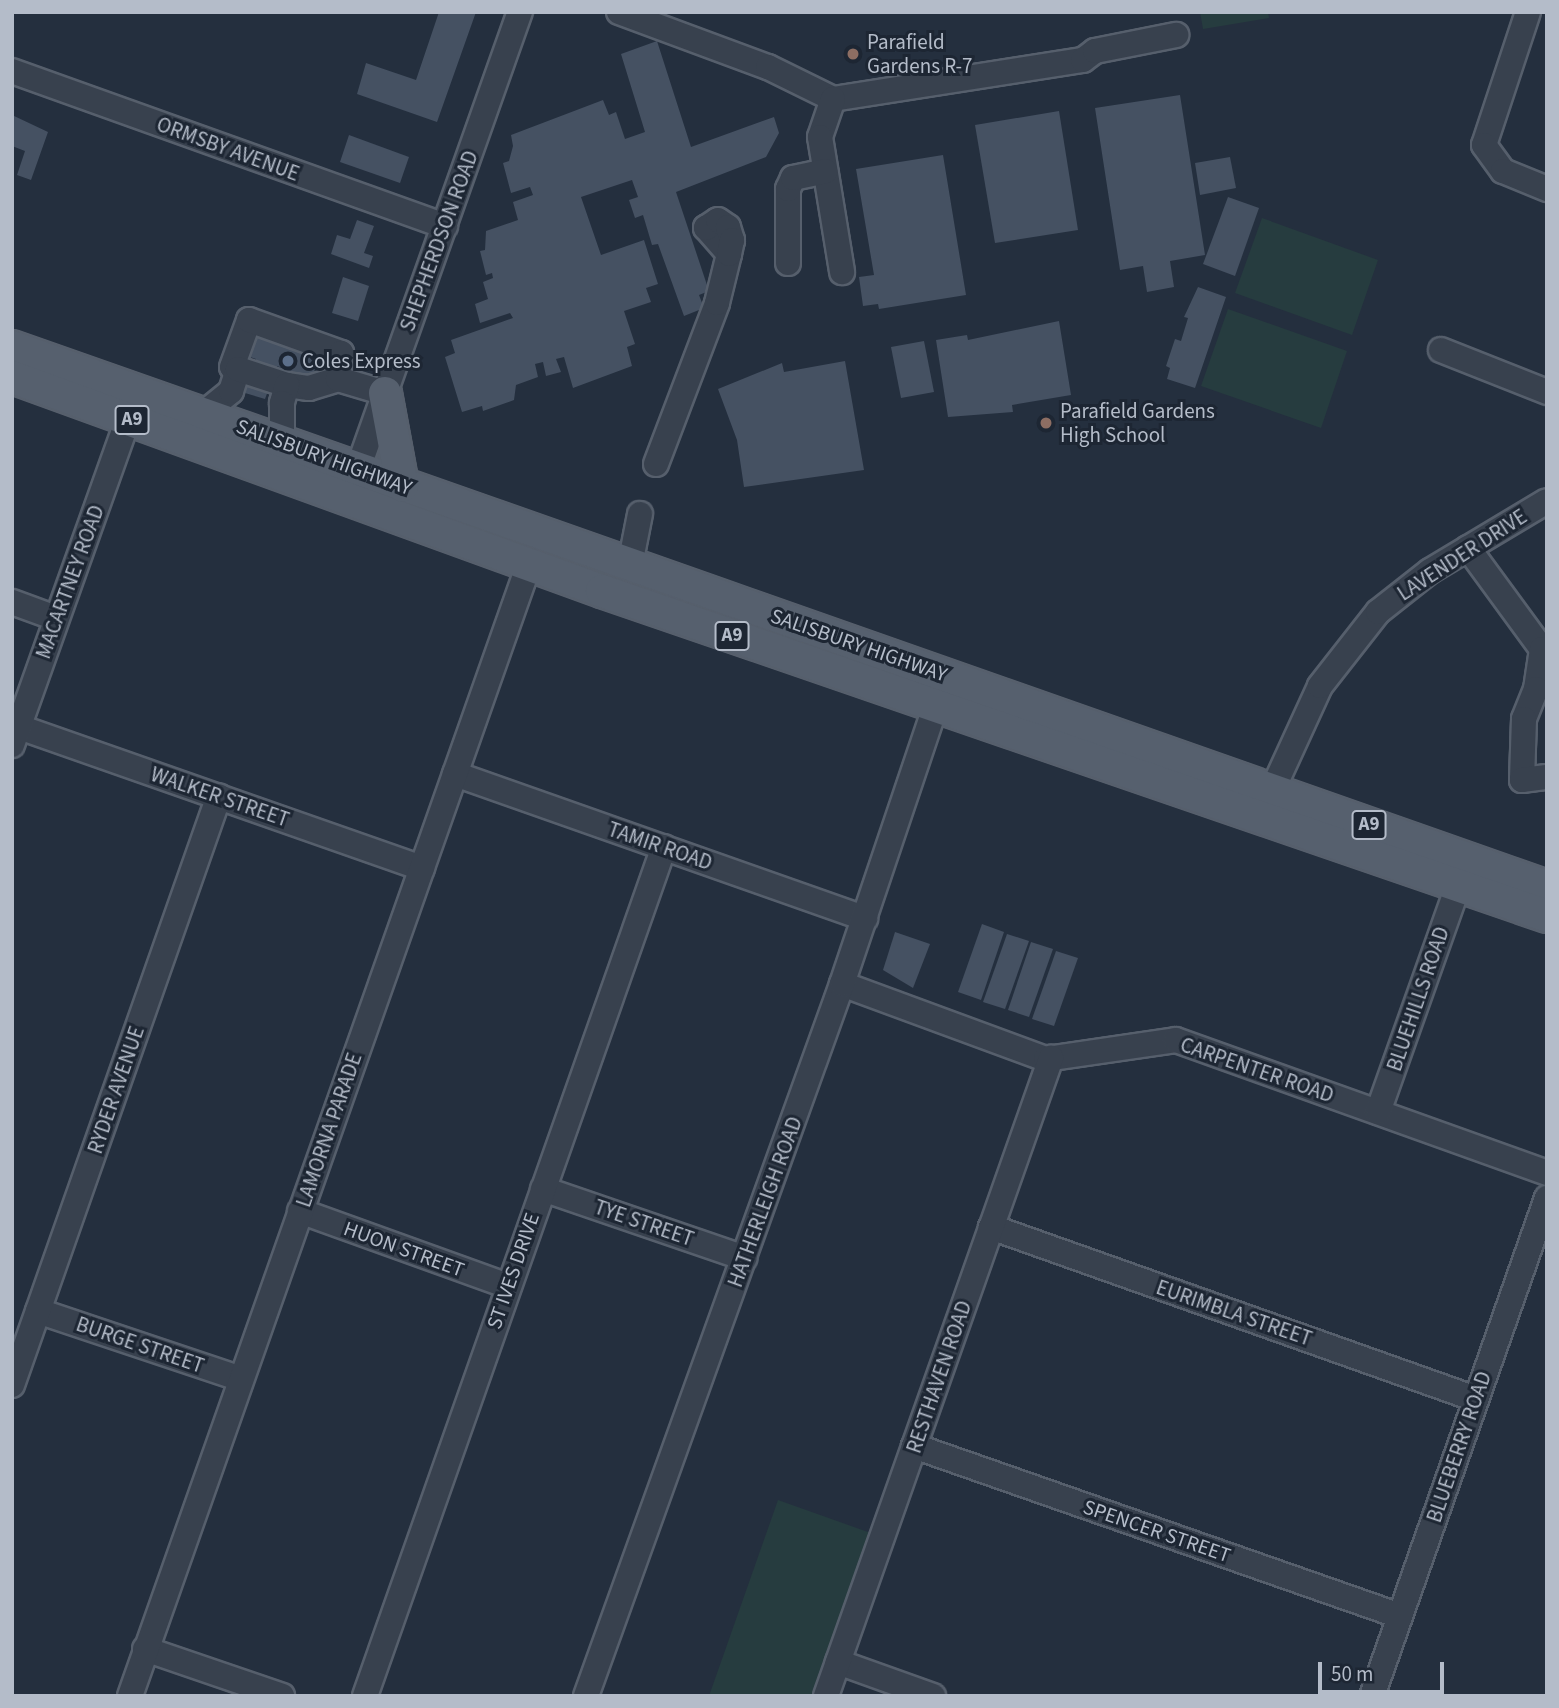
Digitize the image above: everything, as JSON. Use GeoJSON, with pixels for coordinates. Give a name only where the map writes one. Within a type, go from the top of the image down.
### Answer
{"type":"FeatureCollection","features":[{"type":"Feature","properties":{"kind":"main road","name":"SALISBURY HIGHWAY"},"geometry":{"type":"LineString","coordinates":[[12,347],[133,405],[203,414],[278,419],[356,474],[529,565],[936,705],[1267,804]]}},
{"type":"Feature","properties":{"kind":"main road","name":"SALISBURY HIGHWAY"},"geometry":{"type":"LineString","coordinates":[[12,377],[133,405],[356,474],[402,485],[630,565],[945,676],[1267,804],[1463,873],[1547,916]]}},
{"type":"Feature","properties":{"kind":"main road"},"geometry":{"type":"LineString","coordinates":[[385,393],[402,485]]}},
{"type":"Feature","properties":{"kind":"main road"},"geometry":{"type":"LineString","coordinates":[[936,705],[945,676]]}},
{"type":"Feature","properties":{"kind":"main road","name":"SALISBURY HIGHWAY"},"geometry":{"type":"LineString","coordinates":[[1463,873],[1547,887]]}},
{"type":"Feature","properties":{"kind":"street","name":"SHEPHERDSON ROAD"},"geometry":{"type":"LineString","coordinates":[[356,474],[520,12]]}},
{"type":"Feature","properties":{"kind":"street"},"geometry":{"type":"LineString","coordinates":[[619,12],[768,67],[833,99],[1083,60],[1095,51],[1176,35]]}},
{"type":"Feature","properties":{"kind":"street"},"geometry":{"type":"LineString","coordinates":[[1528,12],[1485,145],[1503,171],[1547,189]]}},
{"type":"Feature","properties":{"kind":"street","name":"ORMSBY AVENUE"},"geometry":{"type":"LineString","coordinates":[[12,71],[444,226]]}},
{"type":"Feature","properties":{"kind":"street"},"geometry":{"type":"LineString","coordinates":[[833,99],[820,137],[842,272]]}},
{"type":"Feature","properties":{"kind":"street"},"geometry":{"type":"LineString","coordinates":[[788,263],[788,189],[793,178],[825,171]]}},
{"type":"Feature","properties":{"kind":"street"},"geometry":{"type":"LineString","coordinates":[[656,464],[717,303],[729,254]]}},
{"type":"Feature","properties":{"kind":"street"},"geometry":{"type":"LineString","coordinates":[[338,379],[341,353],[249,320],[232,367],[234,380],[278,419],[309,388],[338,379],[385,393]]}},
{"type":"Feature","properties":{"kind":"street"},"geometry":{"type":"LineString","coordinates":[[1441,350],[1547,392]]}},
{"type":"Feature","properties":{"kind":"street"},"geometry":{"type":"LineString","coordinates":[[203,414],[234,380]]}},
{"type":"Feature","properties":{"kind":"street","name":"MACARTNEY ROAD"},"geometry":{"type":"LineString","coordinates":[[15,736],[133,405]]}},
{"type":"Feature","properties":{"kind":"street","name":"LAVENDER DRIVE"},"geometry":{"type":"LineString","coordinates":[[1267,804],[1320,686],[1358,634],[1398,595],[1468,548],[1547,501]]}},
{"type":"Feature","properties":{"kind":"street"},"geometry":{"type":"LineString","coordinates":[[630,565],[640,514]]}},
{"type":"Feature","properties":{"kind":"street"},"geometry":{"type":"LineString","coordinates":[[1468,548],[1542,649],[1536,688],[1524,719],[1522,780],[1547,777]]}},
{"type":"Feature","properties":{"kind":"street","name":"LAMORNA PARADE"},"geometry":{"type":"LineString","coordinates":[[130,1696],[529,565]]}},
{"type":"Feature","properties":{"kind":"street"},"geometry":{"type":"LineString","coordinates":[[12,602],[56,618]]}},
{"type":"Feature","properties":{"kind":"street","name":"HATHERLEIGH ROAD"},"geometry":{"type":"LineString","coordinates":[[586,1696],[842,984],[936,705]]}},
{"type":"Feature","properties":{"kind":"street","name":"WALKER STREET"},"geometry":{"type":"LineString","coordinates":[[15,736],[219,796],[422,868]]}},
{"type":"Feature","properties":{"kind":"street","name":"TAMIR ROAD"},"geometry":{"type":"LineString","coordinates":[[455,774],[865,918]]}},
{"type":"Feature","properties":{"kind":"street","name":"RYDER AVENUE"},"geometry":{"type":"LineString","coordinates":[[12,1385],[219,796]]}},
{"type":"Feature","properties":{"kind":"street","name":"ST IVES DRIVE"},"geometry":{"type":"LineString","coordinates":[[365,1696],[664,847]]}},
{"type":"Feature","properties":{"kind":"street","name":"BLUEHILLS ROAD"},"geometry":{"type":"LineString","coordinates":[[1378,1112],[1463,873]]}},
{"type":"Feature","properties":{"kind":"street","name":"CARPENTER ROAD"},"geometry":{"type":"LineString","coordinates":[[842,984],[1051,1058],[1176,1040],[1547,1173]]}},
{"type":"Feature","properties":{"kind":"street","name":"RESTHAVEN ROAD"},"geometry":{"type":"LineString","coordinates":[[826,1696],[1051,1058]]}},
{"type":"Feature","properties":{"kind":"street","name":"TYE STREET"},"geometry":{"type":"LineString","coordinates":[[542,1189],[745,1258]]}},
{"type":"Feature","properties":{"kind":"street","name":"BLUEBERRY ROAD"},"geometry":{"type":"LineString","coordinates":[[1371,1696],[1547,1198]]}},
{"type":"Feature","properties":{"kind":"street","name":"HUON STREET"},"geometry":{"type":"LineString","coordinates":[[300,1212],[508,1286]]}},
{"type":"Feature","properties":{"kind":"street","name":"EURIMBLA STREET"},"geometry":{"type":"LineString","coordinates":[[991,1227],[1476,1399]]}},
{"type":"Feature","properties":{"kind":"street","name":"BURGE STREET"},"geometry":{"type":"LineString","coordinates":[[38,1311],[241,1379]]}},
{"type":"Feature","properties":{"kind":"street","name":"SPENCER STREET"},"geometry":{"type":"LineString","coordinates":[[915,1446],[1400,1616]]}},
{"type":"Feature","properties":{"kind":"street"},"geometry":{"type":"LineString","coordinates":[[145,1649],[282,1696]]}},
{"type":"Feature","properties":{"kind":"street"},"geometry":{"type":"LineString","coordinates":[[838,1662],[933,1696]]}},
{"type":"Feature","properties":{"kind":"green space"},"geometry":{"type":"Polygon","coordinates":[[[1200,12],[1268,12],[1269,18],[1203,29],[1200,12]]]}},
{"type":"Feature","properties":{"kind":"green space"},"geometry":{"type":"Polygon","coordinates":[[[1262,218],[1378,260],[1352,335],[1235,293],[1262,218]]]}},
{"type":"Feature","properties":{"kind":"green space"},"geometry":{"type":"Polygon","coordinates":[[[1228,309],[1347,351],[1321,428],[1201,386],[1228,309]]]}},
{"type":"Feature","properties":{"kind":"green space"},"geometry":{"type":"Polygon","coordinates":[[[778,1500],[882,1537],[826,1696],[709,1696],[778,1500]]]}},
{"type":"Feature","properties":{"kind":"building"},"geometry":{"type":"Polygon","coordinates":[[[439,12],[476,12],[437,122],[357,94],[366,63],[416,80],[439,12]]]}},
{"type":"Feature","properties":{"kind":"building"},"geometry":{"type":"Polygon","coordinates":[[[657,41],[691,147],[774,117],[779,133],[766,157],[676,192],[709,291],[699,295],[704,308],[684,316],[658,244],[652,245],[643,215],[635,218],[629,200],[638,197],[632,180],[581,197],[601,255],[644,240],[658,284],[646,288],[651,302],[624,311],[635,344],[627,347],[632,366],[573,388],[564,357],[556,359],[561,372],[546,376],[543,362],[535,364],[538,377],[516,385],[514,400],[483,411],[482,406],[462,412],[445,357],[455,353],[451,340],[513,318],[510,313],[480,323],[475,304],[488,299],[483,282],[493,278],[492,273],[486,275],[480,251],[485,250],[486,231],[518,220],[513,202],[533,195],[530,187],[511,193],[503,163],[509,161],[513,146],[511,135],[603,100],[609,115],[616,112],[625,139],[645,132],[621,54],[657,41]]]}},
{"type":"Feature","properties":{"kind":"building"},"geometry":{"type":"Polygon","coordinates":[[[1180,95],[1205,255],[1170,261],[1174,287],[1147,292],[1143,266],[1120,270],[1095,108],[1180,95]]]}},
{"type":"Feature","properties":{"kind":"building"},"geometry":{"type":"Polygon","coordinates":[[[1059,111],[1078,230],[995,243],[975,125],[1059,111]]]}},
{"type":"Feature","properties":{"kind":"building"},"geometry":{"type":"Polygon","coordinates":[[[12,115],[48,132],[31,180],[17,175],[25,151],[12,146],[12,115]]]}},
{"type":"Feature","properties":{"kind":"building"},"geometry":{"type":"Polygon","coordinates":[[[349,135],[409,157],[400,183],[340,162],[349,135]]]}},
{"type":"Feature","properties":{"kind":"building"},"geometry":{"type":"Polygon","coordinates":[[[943,155],[966,295],[879,309],[878,304],[863,306],[859,277],[874,275],[856,169],[943,155]]]}},
{"type":"Feature","properties":{"kind":"building"},"geometry":{"type":"Polygon","coordinates":[[[1230,157],[1236,188],[1200,195],[1195,163],[1230,157]]]}},
{"type":"Feature","properties":{"kind":"building"},"geometry":{"type":"Polygon","coordinates":[[[1228,197],[1259,208],[1235,276],[1203,264],[1228,197]]]}},
{"type":"Feature","properties":{"kind":"building"},"geometry":{"type":"Polygon","coordinates":[[[357,220],[374,226],[364,253],[373,256],[369,268],[331,254],[337,235],[350,239],[357,220]]]}},
{"type":"Feature","properties":{"kind":"building"},"geometry":{"type":"Polygon","coordinates":[[[343,277],[369,286],[358,321],[332,313],[343,277]]]}},
{"type":"Feature","properties":{"kind":"building"},"geometry":{"type":"Polygon","coordinates":[[[1198,287],[1226,297],[1195,388],[1167,379],[1170,368],[1166,366],[1175,339],[1181,341],[1188,318],[1184,317],[1198,287]]]}},
{"type":"Feature","properties":{"kind":"building"},"geometry":{"type":"Polygon","coordinates":[[[1059,321],[1071,395],[1012,405],[1013,412],[948,417],[936,340],[967,335],[968,340],[1059,321]]]}},
{"type":"Feature","properties":{"kind":"building"},"geometry":{"type":"Polygon","coordinates":[[[257,335],[319,356],[312,378],[277,366],[265,399],[245,393],[256,359],[250,357],[257,335]]]}},
{"type":"Feature","properties":{"kind":"building"},"geometry":{"type":"Polygon","coordinates":[[[924,341],[934,392],[901,398],[891,347],[924,341]]]}},
{"type":"Feature","properties":{"kind":"building"},"geometry":{"type":"Polygon","coordinates":[[[845,361],[864,470],[744,487],[737,440],[718,389],[782,363],[784,372],[845,361]]]}},
{"type":"Feature","properties":{"kind":"building"},"geometry":{"type":"Polygon","coordinates":[[[982,924],[1004,932],[981,1000],[958,992],[982,924]]]}},
{"type":"Feature","properties":{"kind":"building"},"geometry":{"type":"Polygon","coordinates":[[[895,932],[930,944],[913,988],[883,970],[895,932]]]}},
{"type":"Feature","properties":{"kind":"building"},"geometry":{"type":"Polygon","coordinates":[[[1007,934],[1029,941],[1005,1009],[983,1002],[1007,934]]]}},
{"type":"Feature","properties":{"kind":"building"},"geometry":{"type":"Polygon","coordinates":[[[1031,942],[1053,949],[1029,1017],[1008,1010],[1031,942]]]}},
{"type":"Feature","properties":{"kind":"building"},"geometry":{"type":"Polygon","coordinates":[[[1056,951],[1078,958],[1054,1026],[1032,1019],[1056,951]]]}},
{"type":"Feature","properties":{"kind":"place","name":"Parafield Gardens R-7"},"geometry":{"type":"Point","coordinates":[853,54]}},
{"type":"Feature","properties":{"kind":"place","name":"Coles Express"},"geometry":{"type":"Point","coordinates":[288,361]}},
{"type":"Feature","properties":{"kind":"place","name":"Parafield Gardens High School"},"geometry":{"type":"Point","coordinates":[1046,423]}}]}
